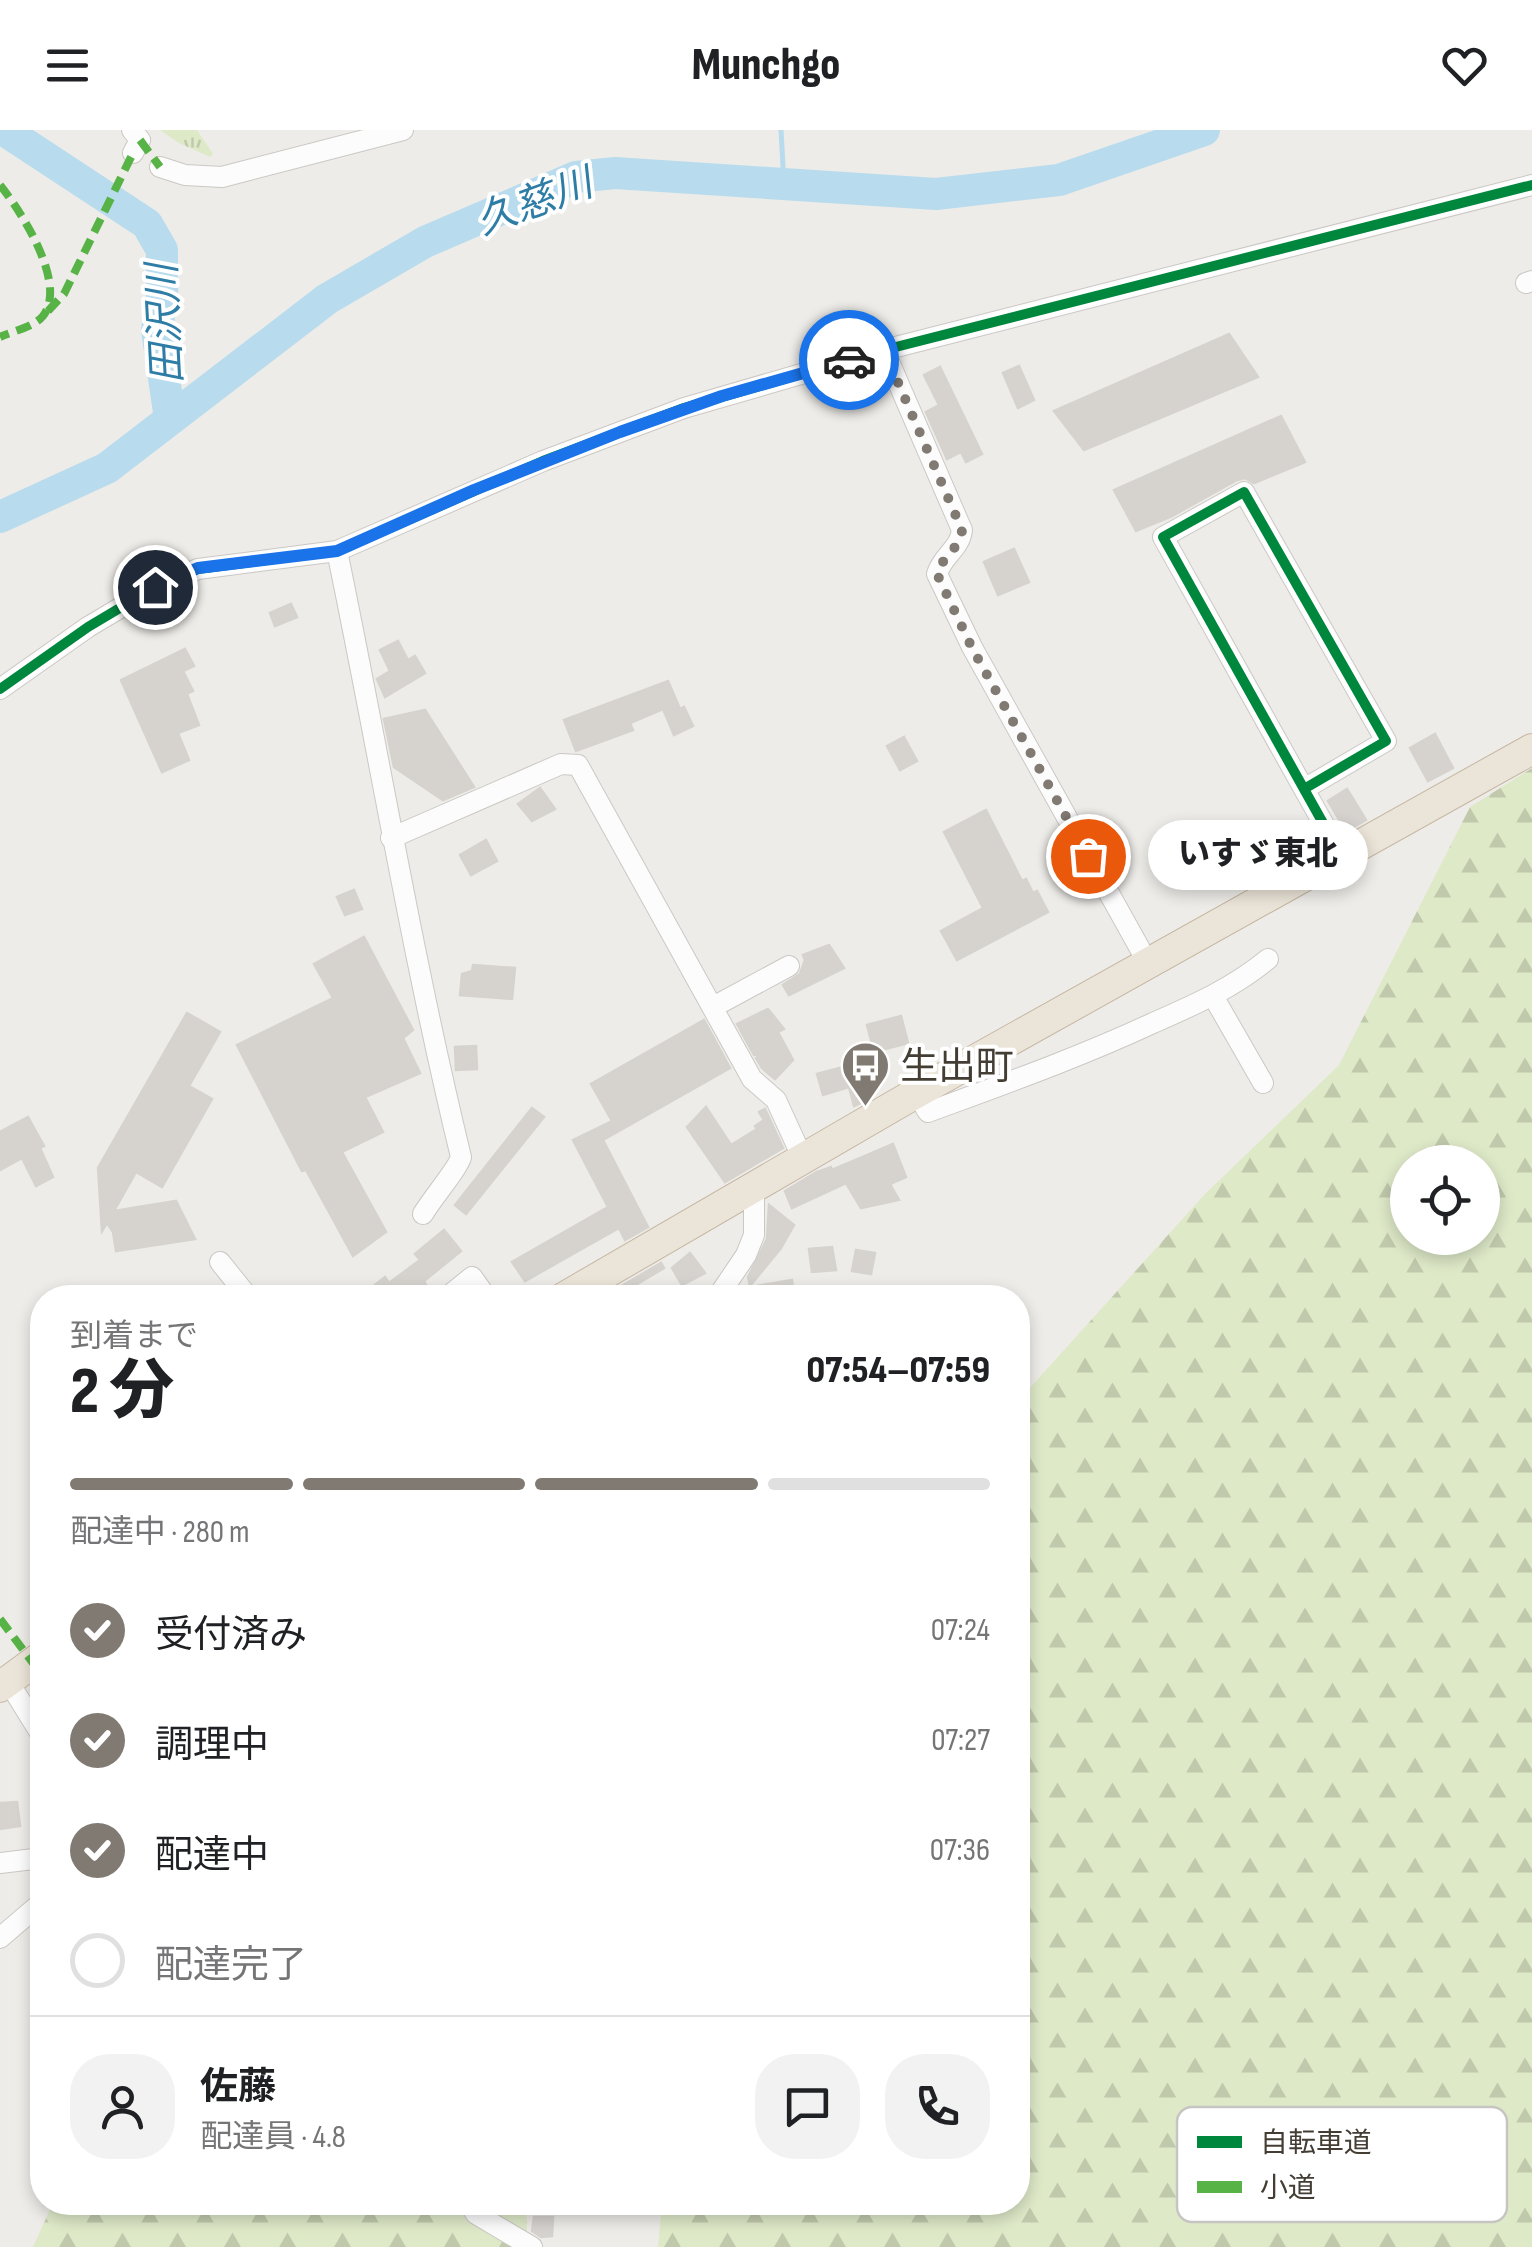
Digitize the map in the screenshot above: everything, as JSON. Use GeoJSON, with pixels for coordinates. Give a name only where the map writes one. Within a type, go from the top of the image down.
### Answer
{"type":"FeatureCollection","features":[{"type":"Feature","properties":{"kind":"highway"},"geometry":{"type":"LineString","coordinates":[[585,1285],[916,1093],[1532,749]]}},
{"type":"Feature","properties":{"kind":"highway"},"geometry":{"type":"LineString","coordinates":[[4,1684],[30,1665]]}},
{"type":"Feature","properties":{"kind":"street"},"geometry":{"type":"LineString","coordinates":[[132,130],[140,140],[132,153]]}},
{"type":"Feature","properties":{"kind":"street"},"geometry":{"type":"LineString","coordinates":[[160,167],[186,176],[222,177],[403,130]]}},
{"type":"Feature","properties":{"kind":"street"},"geometry":{"type":"LineString","coordinates":[[0,690],[88,627],[155,587],[198,568],[337,551],[474,490],[703,402],[884,350],[1532,186]]}},
{"type":"Feature","properties":{"kind":"street"},"geometry":{"type":"LineString","coordinates":[[884,350],[962,530],[960,542],[940,564],[937,574],[975,652],[1149,965]]}},
{"type":"Feature","properties":{"kind":"street"},"geometry":{"type":"LineString","coordinates":[[1304,789],[1386,741],[1244,492],[1162,537],[1342,857]]}},
{"type":"Feature","properties":{"kind":"street"},"geometry":{"type":"LineString","coordinates":[[337,551],[392,838],[461,1157],[460,1166],[439,1186],[423,1214]]}},
{"type":"Feature","properties":{"kind":"street"},"geometry":{"type":"LineString","coordinates":[[392,838],[561,764],[578,765],[755,1082],[776,1100],[803,1159]]}},
{"type":"Feature","properties":{"kind":"street"},"geometry":{"type":"LineString","coordinates":[[916,1093],[928,1112],[1050,1067],[1213,996],[1268,958]]}},
{"type":"Feature","properties":{"kind":"street"},"geometry":{"type":"LineString","coordinates":[[712,1008],[788,966]]}},
{"type":"Feature","properties":{"kind":"street"},"geometry":{"type":"LineString","coordinates":[[1213,996],[1264,1082]]}},
{"type":"Feature","properties":{"kind":"street"},"geometry":{"type":"LineString","coordinates":[[727,1285],[754,1234],[754,1186]]}},
{"type":"Feature","properties":{"kind":"street"},"geometry":{"type":"LineString","coordinates":[[220,1262],[239,1285]]}},
{"type":"Feature","properties":{"kind":"street"},"geometry":{"type":"LineString","coordinates":[[4,1684],[30,1720]]}},
{"type":"Feature","properties":{"kind":"street"},"geometry":{"type":"LineString","coordinates":[[0,1863],[30,1859]]}},
{"type":"Feature","properties":{"kind":"street"},"geometry":{"type":"LineString","coordinates":[[0,1938],[30,1912]]}},
{"type":"Feature","properties":{"kind":"street"},"geometry":{"type":"LineString","coordinates":[[478,2215],[532,2247]]}},
{"type":"Feature","properties":{"kind":"green space"},"geometry":{"type":"Polygon","coordinates":[[[160,130],[197,130],[213,154],[210,157],[160,130]]]}},
{"type":"Feature","properties":{"kind":"green space"},"geometry":{"type":"Polygon","coordinates":[[[1532,768],[1532,2247],[658,2247],[661,2215],[1030,2215],[1030,1388],[1205,1194],[1339,1065],[1470,807],[1532,768]]]}},
{"type":"Feature","properties":{"kind":"green space"},"geometry":{"type":"Polygon","coordinates":[[[48,2215],[527,2218],[527,2247],[33,2247],[48,2215]]]}},
{"type":"Feature","properties":{"kind":"building"},"geometry":{"type":"Polygon","coordinates":[[[1229,334],[1258,377],[1084,450],[1054,411],[1229,334]]]}},
{"type":"Feature","properties":{"kind":"building"},"geometry":{"type":"Polygon","coordinates":[[[1019,366],[1034,400],[1018,408],[1003,373],[1019,366]]]}},
{"type":"Feature","properties":{"kind":"building"},"geometry":{"type":"Polygon","coordinates":[[[940,367],[982,454],[966,462],[961,452],[947,459],[926,412],[939,405],[924,375],[940,367]]]}},
{"type":"Feature","properties":{"kind":"building"},"geometry":{"type":"Polygon","coordinates":[[[1281,416],[1305,462],[1254,483],[1245,478],[1237,480],[1136,531],[1114,490],[1281,416]]]}},
{"type":"Feature","properties":{"kind":"building"},"geometry":{"type":"Polygon","coordinates":[[[1014,549],[1029,582],[998,595],[984,562],[1014,549]]]}},
{"type":"Feature","properties":{"kind":"building"},"geometry":{"type":"Polygon","coordinates":[[[291,604],[297,617],[275,626],[270,613],[291,604]]]}},
{"type":"Feature","properties":{"kind":"building"},"geometry":{"type":"Polygon","coordinates":[[[398,641],[408,660],[415,656],[425,673],[385,697],[377,679],[390,671],[380,650],[398,641]]]}},
{"type":"Feature","properties":{"kind":"building"},"geometry":{"type":"Polygon","coordinates":[[[185,649],[194,666],[183,671],[193,691],[187,694],[199,725],[178,733],[189,760],[162,772],[121,680],[185,649]]]}},
{"type":"Feature","properties":{"kind":"building"},"geometry":{"type":"Polygon","coordinates":[[[668,681],[680,709],[684,707],[693,726],[674,735],[663,709],[630,723],[633,730],[576,751],[564,720],[668,681]]]}},
{"type":"Feature","properties":{"kind":"building"},"geometry":{"type":"Polygon","coordinates":[[[425,710],[474,787],[443,800],[394,767],[384,719],[425,710]]]}},
{"type":"Feature","properties":{"kind":"building"},"geometry":{"type":"Polygon","coordinates":[[[1435,734],[1453,768],[1428,781],[1410,748],[1435,734]]]}},
{"type":"Feature","properties":{"kind":"building"},"geometry":{"type":"Polygon","coordinates":[[[904,737],[917,761],[900,770],[887,746],[904,737]]]}},
{"type":"Feature","properties":{"kind":"building"},"geometry":{"type":"Polygon","coordinates":[[[540,788],[555,809],[532,821],[518,804],[540,788]]]}},
{"type":"Feature","properties":{"kind":"building"},"geometry":{"type":"Polygon","coordinates":[[[1347,789],[1366,820],[1346,831],[1328,801],[1347,789]]]}},
{"type":"Feature","properties":{"kind":"building"},"geometry":{"type":"Polygon","coordinates":[[[986,810],[1022,881],[1026,879],[1033,893],[1037,891],[1048,912],[957,960],[941,931],[983,908],[944,832],[986,810]]]}},
{"type":"Feature","properties":{"kind":"building"},"geometry":{"type":"Polygon","coordinates":[[[486,840],[497,861],[471,875],[460,855],[486,840]]]}},
{"type":"Feature","properties":{"kind":"building"},"geometry":{"type":"Polygon","coordinates":[[[354,890],[362,909],[345,915],[337,897],[354,890]]]}},
{"type":"Feature","properties":{"kind":"building"},"geometry":{"type":"Polygon","coordinates":[[[364,937],[413,1030],[403,1038],[420,1073],[365,1097],[383,1132],[342,1152],[386,1232],[353,1256],[306,1170],[302,1171],[237,1045],[333,998],[314,964],[364,937]]]}},
{"type":"Feature","properties":{"kind":"building"},"geometry":{"type":"Polygon","coordinates":[[[829,945],[844,968],[789,995],[783,985],[800,974],[803,955],[829,945]]]}},
{"type":"Feature","properties":{"kind":"building"},"geometry":{"type":"Polygon","coordinates":[[[473,965],[515,968],[512,999],[460,995],[462,974],[472,971],[473,965]]]}},
{"type":"Feature","properties":{"kind":"building"},"geometry":{"type":"Polygon","coordinates":[[[768,1009],[784,1029],[778,1032],[793,1060],[775,1079],[762,1068],[756,1058],[761,1054],[754,1055],[737,1024],[768,1009]]]}},
{"type":"Feature","properties":{"kind":"building"},"geometry":{"type":"Polygon","coordinates":[[[187,1013],[220,1032],[189,1086],[212,1099],[162,1187],[136,1172],[114,1211],[176,1201],[195,1239],[116,1251],[107,1223],[102,1231],[98,1168],[187,1013]]]}},
{"type":"Feature","properties":{"kind":"building"},"geometry":{"type":"Polygon","coordinates":[[[901,1016],[908,1043],[874,1052],[867,1025],[901,1016]]]}},
{"type":"Feature","properties":{"kind":"building"},"geometry":{"type":"Polygon","coordinates":[[[704,1020],[730,1068],[603,1140],[648,1227],[625,1240],[619,1228],[525,1281],[512,1262],[608,1207],[573,1140],[612,1121],[591,1084],[704,1020]]]}},
{"type":"Feature","properties":{"kind":"building"},"geometry":{"type":"Polygon","coordinates":[[[476,1046],[477,1069],[456,1070],[455,1047],[476,1046]]]}},
{"type":"Feature","properties":{"kind":"building"},"geometry":{"type":"Polygon","coordinates":[[[866,1061],[873,1087],[864,1089],[867,1100],[854,1106],[849,1087],[823,1095],[817,1074],[866,1061]]]}},
{"type":"Feature","properties":{"kind":"building"},"geometry":{"type":"Polygon","coordinates":[[[706,1107],[731,1145],[757,1129],[755,1126],[764,1120],[759,1112],[765,1109],[783,1148],[725,1182],[687,1127],[706,1107]]]}},
{"type":"Feature","properties":{"kind":"building"},"geometry":{"type":"Polygon","coordinates":[[[532,1108],[544,1117],[466,1214],[455,1205],[532,1108]]]}},
{"type":"Feature","properties":{"kind":"building"},"geometry":{"type":"Polygon","coordinates":[[[28,1117],[44,1146],[40,1148],[53,1177],[36,1186],[22,1158],[0,1170],[0,1132],[28,1117]]]}},
{"type":"Feature","properties":{"kind":"building"},"geometry":{"type":"Polygon","coordinates":[[[893,1144],[906,1177],[890,1184],[899,1200],[861,1208],[846,1183],[792,1208],[785,1191],[817,1172],[831,1167],[832,1170],[893,1144]]]}},
{"type":"Feature","properties":{"kind":"building"},"geometry":{"type":"Polygon","coordinates":[[[769,1205],[794,1225],[781,1248],[750,1285],[748,1277],[767,1239],[769,1205]]]}},
{"type":"Feature","properties":{"kind":"building"},"geometry":{"type":"Polygon","coordinates":[[[444,1230],[461,1251],[424,1281],[426,1285],[375,1285],[385,1277],[389,1283],[420,1260],[415,1254],[444,1230]]]}},
{"type":"Feature","properties":{"kind":"building"},"geometry":{"type":"Polygon","coordinates":[[[832,1247],[836,1270],[812,1272],[809,1249],[832,1247]]]}},
{"type":"Feature","properties":{"kind":"building"},"geometry":{"type":"Polygon","coordinates":[[[856,1250],[875,1253],[871,1274],[852,1271],[856,1250]]]}},
{"type":"Feature","properties":{"kind":"building"},"geometry":{"type":"Polygon","coordinates":[[[690,1253],[705,1273],[682,1285],[672,1268],[690,1253]]]}},
{"type":"Feature","properties":{"kind":"building"},"geometry":{"type":"Polygon","coordinates":[[[661,1263],[664,1268],[636,1285],[623,1285],[661,1263]]]}},
{"type":"Feature","properties":{"kind":"building"},"geometry":{"type":"Polygon","coordinates":[[[792,1280],[793,1285],[763,1285],[792,1280]]]}},
{"type":"Feature","properties":{"kind":"building"},"geometry":{"type":"Polygon","coordinates":[[[17,1802],[20,1826],[0,1829],[0,1803],[17,1802]]]}},
{"type":"Feature","properties":{"kind":"building"},"geometry":{"type":"Polygon","coordinates":[[[534,2217],[553,2217],[552,2236],[541,2237],[532,2231],[534,2217]]]}},
{"type":"Feature","properties":{"kind":"waterway","name":"田沢川"},"geometry":{"type":"LineString","coordinates":[[4,130],[147,224],[162,250],[157,330],[170,419]]}},
{"type":"Feature","properties":{"kind":"waterway"},"geometry":{"type":"LineString","coordinates":[[781,130],[784,184]]}},
{"type":"Feature","properties":{"kind":"waterway","name":"久慈川"},"geometry":{"type":"LineString","coordinates":[[0,517],[107,468],[327,299],[425,242],[576,177],[615,173],[936,194],[1059,180],[1204,130]]}},
{"type":"Feature","properties":{"kind":"marked path"},"geometry":{"type":"LineString","coordinates":[[140,140],[160,167]]}},
{"type":"Feature","properties":{"kind":"marked path"},"geometry":{"type":"LineString","coordinates":[[48,311],[64,294],[133,153]]}},
{"type":"Feature","properties":{"kind":"marked path"},"geometry":{"type":"LineString","coordinates":[[0,185],[39,248],[50,286],[43,316],[0,337]]}},
{"type":"Feature","properties":{"kind":"marked path"},"geometry":{"type":"LineString","coordinates":[[0,1619],[30,1659]]}},
{"type":"Feature","properties":{"kind":"cycle path"},"geometry":{"type":"LineString","coordinates":[[0,689],[88,627],[155,587],[198,569],[337,551],[543,461],[684,408],[884,350],[1532,185]]}},
{"type":"Feature","properties":{"kind":"cycle path"},"geometry":{"type":"LineString","coordinates":[[1304,789],[1386,741],[1244,492],[1163,537],[1342,857]]}},
{"type":"Feature","properties":{"kind":"way so far"},"geometry":{"type":"LineString","coordinates":[[849,360],[884,350],[962,530],[960,542],[940,564],[937,574],[972,648],[1088,856]]}},
{"type":"Feature","properties":{"kind":"place","name":"いすゞ東北"},"geometry":{"type":"Point","coordinates":[1088,856]}},
{"type":"Feature","properties":{"kind":"place","name":"生出町"},"geometry":{"type":"Point","coordinates":[865,1108]}},
{"type":"Feature","properties":{"kind":"route"},"geometry":{"type":"LineString","coordinates":[[155,587],[198,568],[337,551],[543,461],[684,408],[849,360]]}}]}
